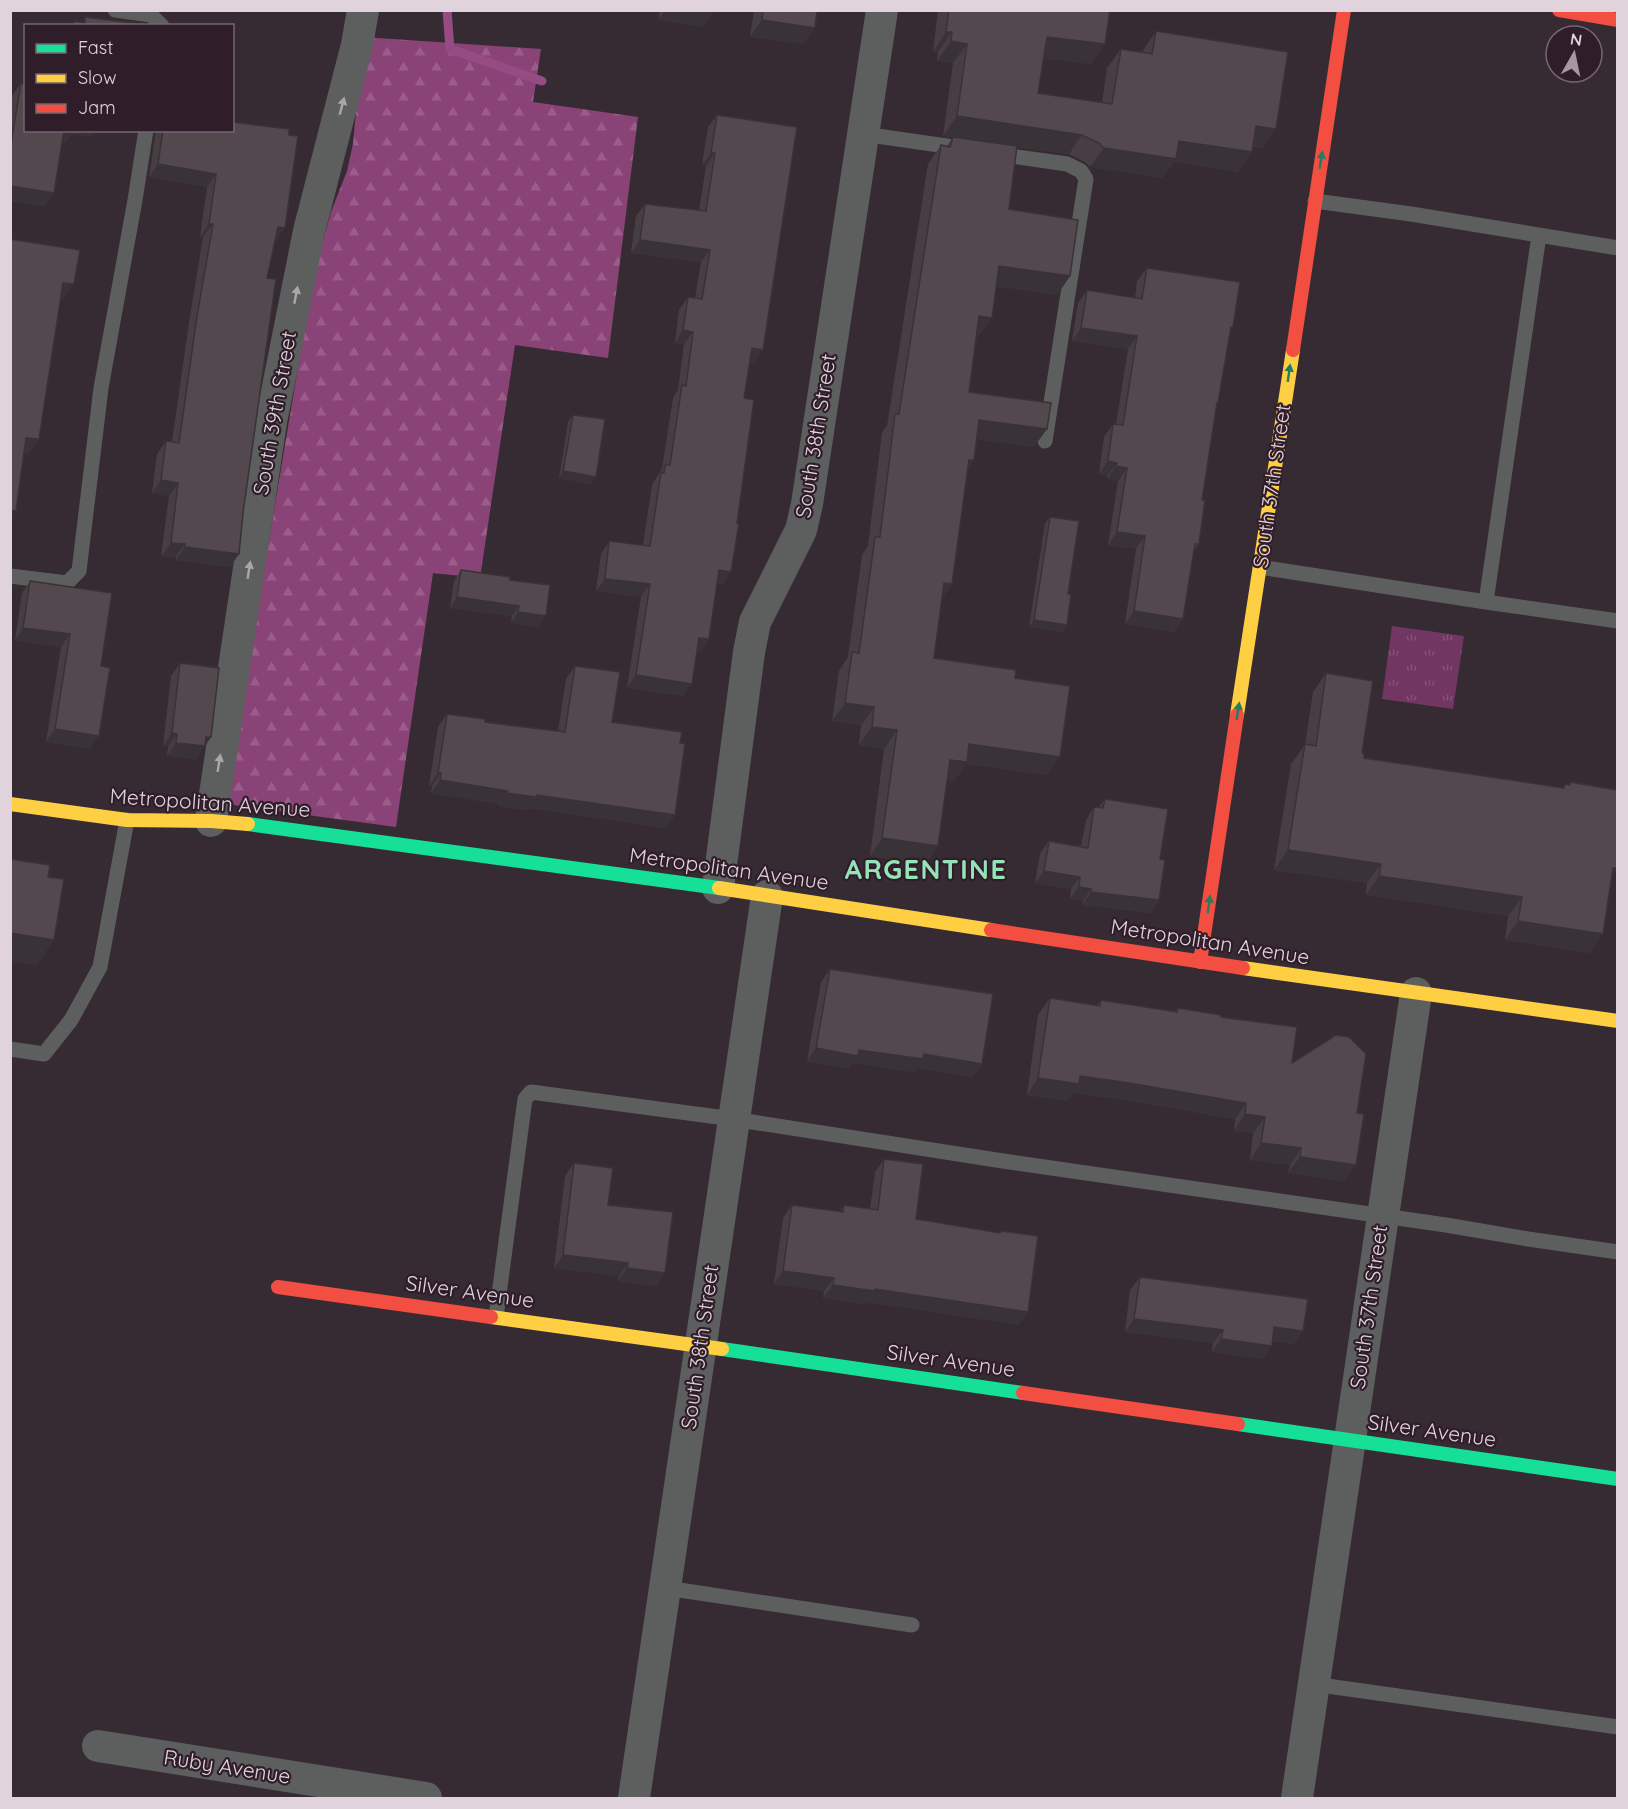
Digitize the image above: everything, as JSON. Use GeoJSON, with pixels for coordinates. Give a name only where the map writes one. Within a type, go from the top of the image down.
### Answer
{"type":"FeatureCollection","features":[{"type":"Feature","properties":{"kind":"street","name":"South 39th Street"},"geometry":{"type":"LineString","coordinates":[[211,821],[271,422],[309,231],[357,45],[363,10]]}},
{"type":"Feature","properties":{"kind":"street","name":"South 38th Street"},"geometry":{"type":"LineString","coordinates":[[718,888],[749,652],[755,622],[801,530],[807,504],[882,10]]}},
{"type":"Feature","properties":{"kind":"street","name":"South 37th Street"},"geometry":{"type":"LineString","coordinates":[[1200,962],[1344,10]]}},
{"type":"Feature","properties":{"kind":"street"},"geometry":{"type":"LineString","coordinates":[[1558,10],[1617,20]]}},
{"type":"Feature","properties":{"kind":"street","name":"Metropolitan Avenue"},"geometry":{"type":"LineString","coordinates":[[10,804],[127,820],[211,821],[265,825],[718,888],[1200,962],[1617,1022]]}},
{"type":"Feature","properties":{"kind":"street","name":"South 38th Street"},"geometry":{"type":"LineString","coordinates":[[634,1798],[767,896]]}},
{"type":"Feature","properties":{"kind":"street","name":"South 37th Street"},"geometry":{"type":"LineString","coordinates":[[1298,1798],[1416,993]]}},
{"type":"Feature","properties":{"kind":"street","name":"Silver Avenue"},"geometry":{"type":"LineString","coordinates":[[278,1287],[1617,1479]]}},
{"type":"Feature","properties":{"kind":"street","name":"Ruby Avenue"},"geometry":{"type":"LineString","coordinates":[[98,1746],[426,1798]]}},
{"type":"Feature","properties":{"kind":"lane"},"geometry":{"type":"LineString","coordinates":[[115,10],[151,15],[160,24]]}},
{"type":"Feature","properties":{"kind":"lane"},"geometry":{"type":"LineString","coordinates":[[10,576],[67,583],[79,571],[101,388],[146,132]]}},
{"type":"Feature","properties":{"kind":"lane"},"geometry":{"type":"LineString","coordinates":[[863,134],[1067,164],[1081,171],[1086,179],[1046,441]]}},
{"type":"Feature","properties":{"kind":"lane"},"geometry":{"type":"LineString","coordinates":[[1315,201],[1617,248]]}},
{"type":"Feature","properties":{"kind":"lane"},"geometry":{"type":"LineString","coordinates":[[1486,602],[1539,235]]}},
{"type":"Feature","properties":{"kind":"lane"},"geometry":{"type":"LineString","coordinates":[[1260,567],[1617,621]]}},
{"type":"Feature","properties":{"kind":"lane"},"geometry":{"type":"LineString","coordinates":[[10,1049],[44,1054],[71,1020],[100,967],[127,820]]}},
{"type":"Feature","properties":{"kind":"lane"},"geometry":{"type":"LineString","coordinates":[[496,1317],[525,1099],[531,1092],[733,1119],[1617,1252]]}},
{"type":"Feature","properties":{"kind":"lane"},"geometry":{"type":"LineString","coordinates":[[666,1588],[912,1625]]}},
{"type":"Feature","properties":{"kind":"lane"},"geometry":{"type":"LineString","coordinates":[[1313,1684],[1617,1727]]}},
{"type":"Feature","properties":{"kind":"green space"},"geometry":{"type":"Polygon","coordinates":[[[363,37],[541,49],[533,102],[638,117],[608,358],[515,345],[480,578],[433,573],[396,827],[234,805],[229,798],[228,785],[313,278],[331,212],[347,171],[353,144],[363,37]]]}},
{"type":"Feature","properties":{"kind":"green space"},"geometry":{"type":"Polygon","coordinates":[[[1392,626],[1464,636],[1453,709],[1382,699],[1392,626]]]}},
{"type":"Feature","properties":{"kind":"building"},"geometry":{"type":"Polygon","coordinates":[[[763,10],[817,10],[815,28],[762,20],[763,10]]]}},
{"type":"Feature","properties":{"kind":"building"},"geometry":{"type":"Polygon","coordinates":[[[949,10],[1110,10],[1105,44],[1047,37],[1038,93],[1112,104],[1121,49],[1152,54],[1156,31],[1288,52],[1276,129],[1256,126],[1252,152],[1179,141],[1176,159],[1104,148],[1082,135],[957,116],[967,44],[951,41],[952,32],[946,32],[949,10]]]}},
{"type":"Feature","properties":{"kind":"building"},"geometry":{"type":"Polygon","coordinates":[[[85,17],[142,24],[74,24],[74,21],[85,23],[85,17]]]}},
{"type":"Feature","properties":{"kind":"building"},"geometry":{"type":"Polygon","coordinates":[[[21,83],[24,84],[24,132],[64,132],[54,193],[10,186],[10,150],[21,83]]]}},
{"type":"Feature","properties":{"kind":"building"},"geometry":{"type":"Polygon","coordinates":[[[717,115],[797,127],[763,350],[752,348],[744,398],[754,400],[731,572],[719,570],[709,639],[699,638],[692,684],[636,675],[650,584],[605,579],[609,541],[650,546],[661,472],[664,473],[665,465],[670,465],[682,385],[686,386],[693,332],[683,330],[688,297],[702,299],[710,250],[640,240],[645,204],[706,211],[715,153],[711,153],[717,115]]]}},
{"type":"Feature","properties":{"kind":"building"},"geometry":{"type":"Polygon","coordinates":[[[234,122],[289,129],[289,135],[298,136],[285,228],[278,227],[267,278],[276,279],[239,554],[171,543],[178,483],[161,480],[166,441],[179,443],[213,224],[209,224],[216,174],[158,164],[163,132],[234,132],[234,122]]]}},
{"type":"Feature","properties":{"kind":"building"},"geometry":{"type":"Polygon","coordinates":[[[953,137],[1017,146],[1009,209],[1078,220],[1070,276],[999,266],[992,318],[979,316],[969,392],[1051,403],[1047,429],[979,420],[974,460],[969,460],[952,584],[944,583],[934,658],[1016,670],[1015,678],[1070,686],[1060,757],[969,744],[967,762],[950,760],[938,846],[882,838],[897,730],[872,727],[874,707],[845,703],[852,652],[859,653],[875,537],[880,537],[895,414],[899,414],[941,145],[950,147],[953,137]]]}},
{"type":"Feature","properties":{"kind":"building"},"geometry":{"type":"Polygon","coordinates":[[[10,239],[80,250],[74,284],[63,283],[39,439],[26,438],[16,511],[10,510],[10,239]]]}},
{"type":"Feature","properties":{"kind":"building"},"geometry":{"type":"Polygon","coordinates":[[[1147,268],[1240,282],[1217,403],[1202,500],[1205,500],[1199,544],[1195,544],[1183,619],[1134,611],[1145,536],[1117,532],[1127,468],[1116,466],[1117,463],[1108,461],[1113,424],[1123,425],[1137,336],[1081,328],[1087,290],[1142,299],[1147,268]]]}},
{"type":"Feature","properties":{"kind":"building"},"geometry":{"type":"Polygon","coordinates":[[[573,415],[605,419],[596,477],[563,471],[573,415]]]}},
{"type":"Feature","properties":{"kind":"building"},"geometry":{"type":"Polygon","coordinates":[[[1050,517],[1079,521],[1068,594],[1071,594],[1067,625],[1034,620],[1050,517]]]}},
{"type":"Feature","properties":{"kind":"building"},"geometry":{"type":"Polygon","coordinates":[[[461,570],[550,585],[546,616],[518,612],[519,606],[457,597],[461,570]]]}},
{"type":"Feature","properties":{"kind":"building"},"geometry":{"type":"Polygon","coordinates":[[[30,581],[112,593],[101,666],[110,668],[99,736],[55,729],[70,634],[23,628],[30,581]]]}},
{"type":"Feature","properties":{"kind":"building"},"geometry":{"type":"Polygon","coordinates":[[[180,663],[219,668],[211,737],[206,737],[205,746],[176,743],[177,734],[172,733],[180,663]]]}},
{"type":"Feature","properties":{"kind":"building"},"geometry":{"type":"Polygon","coordinates":[[[575,666],[620,672],[612,722],[682,732],[680,743],[685,744],[675,815],[537,795],[536,797],[507,793],[508,791],[440,780],[441,773],[438,773],[447,714],[485,719],[485,722],[565,732],[575,666]]]}},
{"type":"Feature","properties":{"kind":"building"},"geometry":{"type":"Polygon","coordinates":[[[1326,673],[1373,681],[1362,753],[1364,753],[1364,758],[1564,788],[1565,784],[1570,785],[1570,782],[1617,790],[1617,868],[1613,868],[1603,934],[1518,921],[1522,897],[1379,876],[1381,864],[1288,850],[1305,744],[1316,746],[1326,673]]]}},
{"type":"Feature","properties":{"kind":"building"},"geometry":{"type":"Polygon","coordinates":[[[1105,799],[1168,809],[1160,859],[1165,860],[1159,900],[1091,892],[1091,889],[1079,887],[1080,877],[1044,871],[1049,841],[1088,848],[1094,807],[1103,808],[1105,799]]]}},
{"type":"Feature","properties":{"kind":"building"},"geometry":{"type":"Polygon","coordinates":[[[10,859],[50,865],[48,877],[64,879],[54,940],[10,933],[10,859]]]}},
{"type":"Feature","properties":{"kind":"building"},"geometry":{"type":"Polygon","coordinates":[[[830,969],[993,994],[982,1064],[924,1054],[923,1059],[859,1050],[858,1056],[816,1048],[830,969]]]}},
{"type":"Feature","properties":{"kind":"building"},"geometry":{"type":"Polygon","coordinates":[[[1050,998],[1100,1006],[1101,1000],[1177,1012],[1178,1008],[1221,1015],[1221,1017],[1297,1027],[1292,1063],[1336,1035],[1349,1037],[1366,1054],[1357,1113],[1364,1114],[1356,1165],[1300,1157],[1301,1148],[1261,1143],[1265,1117],[1245,1114],[1246,1103],[1080,1076],[1079,1084],[1038,1078],[1050,998]]]}},
{"type":"Feature","properties":{"kind":"building"},"geometry":{"type":"Polygon","coordinates":[[[884,1159],[923,1164],[916,1219],[1000,1233],[1001,1231],[1038,1236],[1028,1312],[833,1285],[834,1278],[783,1271],[792,1205],[843,1212],[844,1205],[878,1210],[884,1159]]]}},
{"type":"Feature","properties":{"kind":"building"},"geometry":{"type":"Polygon","coordinates":[[[574,1163],[613,1168],[608,1205],[673,1212],[665,1273],[627,1268],[628,1263],[563,1255],[574,1163]]]}},
{"type":"Feature","properties":{"kind":"building"},"geometry":{"type":"Polygon","coordinates":[[[1140,1277],[1308,1299],[1303,1331],[1274,1327],[1272,1346],[1221,1339],[1223,1330],[1134,1319],[1140,1277]]]}},
{"type":"Feature","properties":{"kind":"waterway"},"geometry":{"type":"LineString","coordinates":[[447,10],[450,49],[542,81]]}},
{"type":"Feature","properties":{"kind":"traffic: fast"},"geometry":{"type":"LineString","coordinates":[[248,824],[719,888]]}},
{"type":"Feature","properties":{"kind":"traffic: fast"},"geometry":{"type":"LineString","coordinates":[[722,1349],[1023,1393]]}},
{"type":"Feature","properties":{"kind":"traffic: fast"},"geometry":{"type":"LineString","coordinates":[[1238,1424],[1618,1479]]}},
{"type":"Feature","properties":{"kind":"traffic: slow"},"geometry":{"type":"LineString","coordinates":[[1237,715],[1293,350]]}},
{"type":"Feature","properties":{"kind":"traffic: slow"},"geometry":{"type":"LineString","coordinates":[[10,804],[127,820],[248,824]]}},
{"type":"Feature","properties":{"kind":"traffic: slow"},"geometry":{"type":"LineString","coordinates":[[719,888],[991,930]]}},
{"type":"Feature","properties":{"kind":"traffic: slow"},"geometry":{"type":"LineString","coordinates":[[1243,968],[1618,1021]]}},
{"type":"Feature","properties":{"kind":"traffic: slow"},"geometry":{"type":"LineString","coordinates":[[491,1317],[722,1349]]}},
{"type":"Feature","properties":{"kind":"traffic: jam"},"geometry":{"type":"LineString","coordinates":[[1293,350],[1344,10]]}},
{"type":"Feature","properties":{"kind":"traffic: jam"},"geometry":{"type":"LineString","coordinates":[[1559,10],[1618,20]]}},
{"type":"Feature","properties":{"kind":"traffic: jam"},"geometry":{"type":"LineString","coordinates":[[1200,962],[1237,715]]}},
{"type":"Feature","properties":{"kind":"traffic: jam"},"geometry":{"type":"LineString","coordinates":[[991,930],[1243,968]]}},
{"type":"Feature","properties":{"kind":"traffic: jam"},"geometry":{"type":"LineString","coordinates":[[278,1287],[491,1317]]}},
{"type":"Feature","properties":{"kind":"traffic: jam"},"geometry":{"type":"LineString","coordinates":[[1023,1393],[1238,1424]]}},
{"type":"Feature","properties":{"kind":"district","name":"ARGENTINE"},"geometry":{"type":"Point","coordinates":[926,870]}}]}
